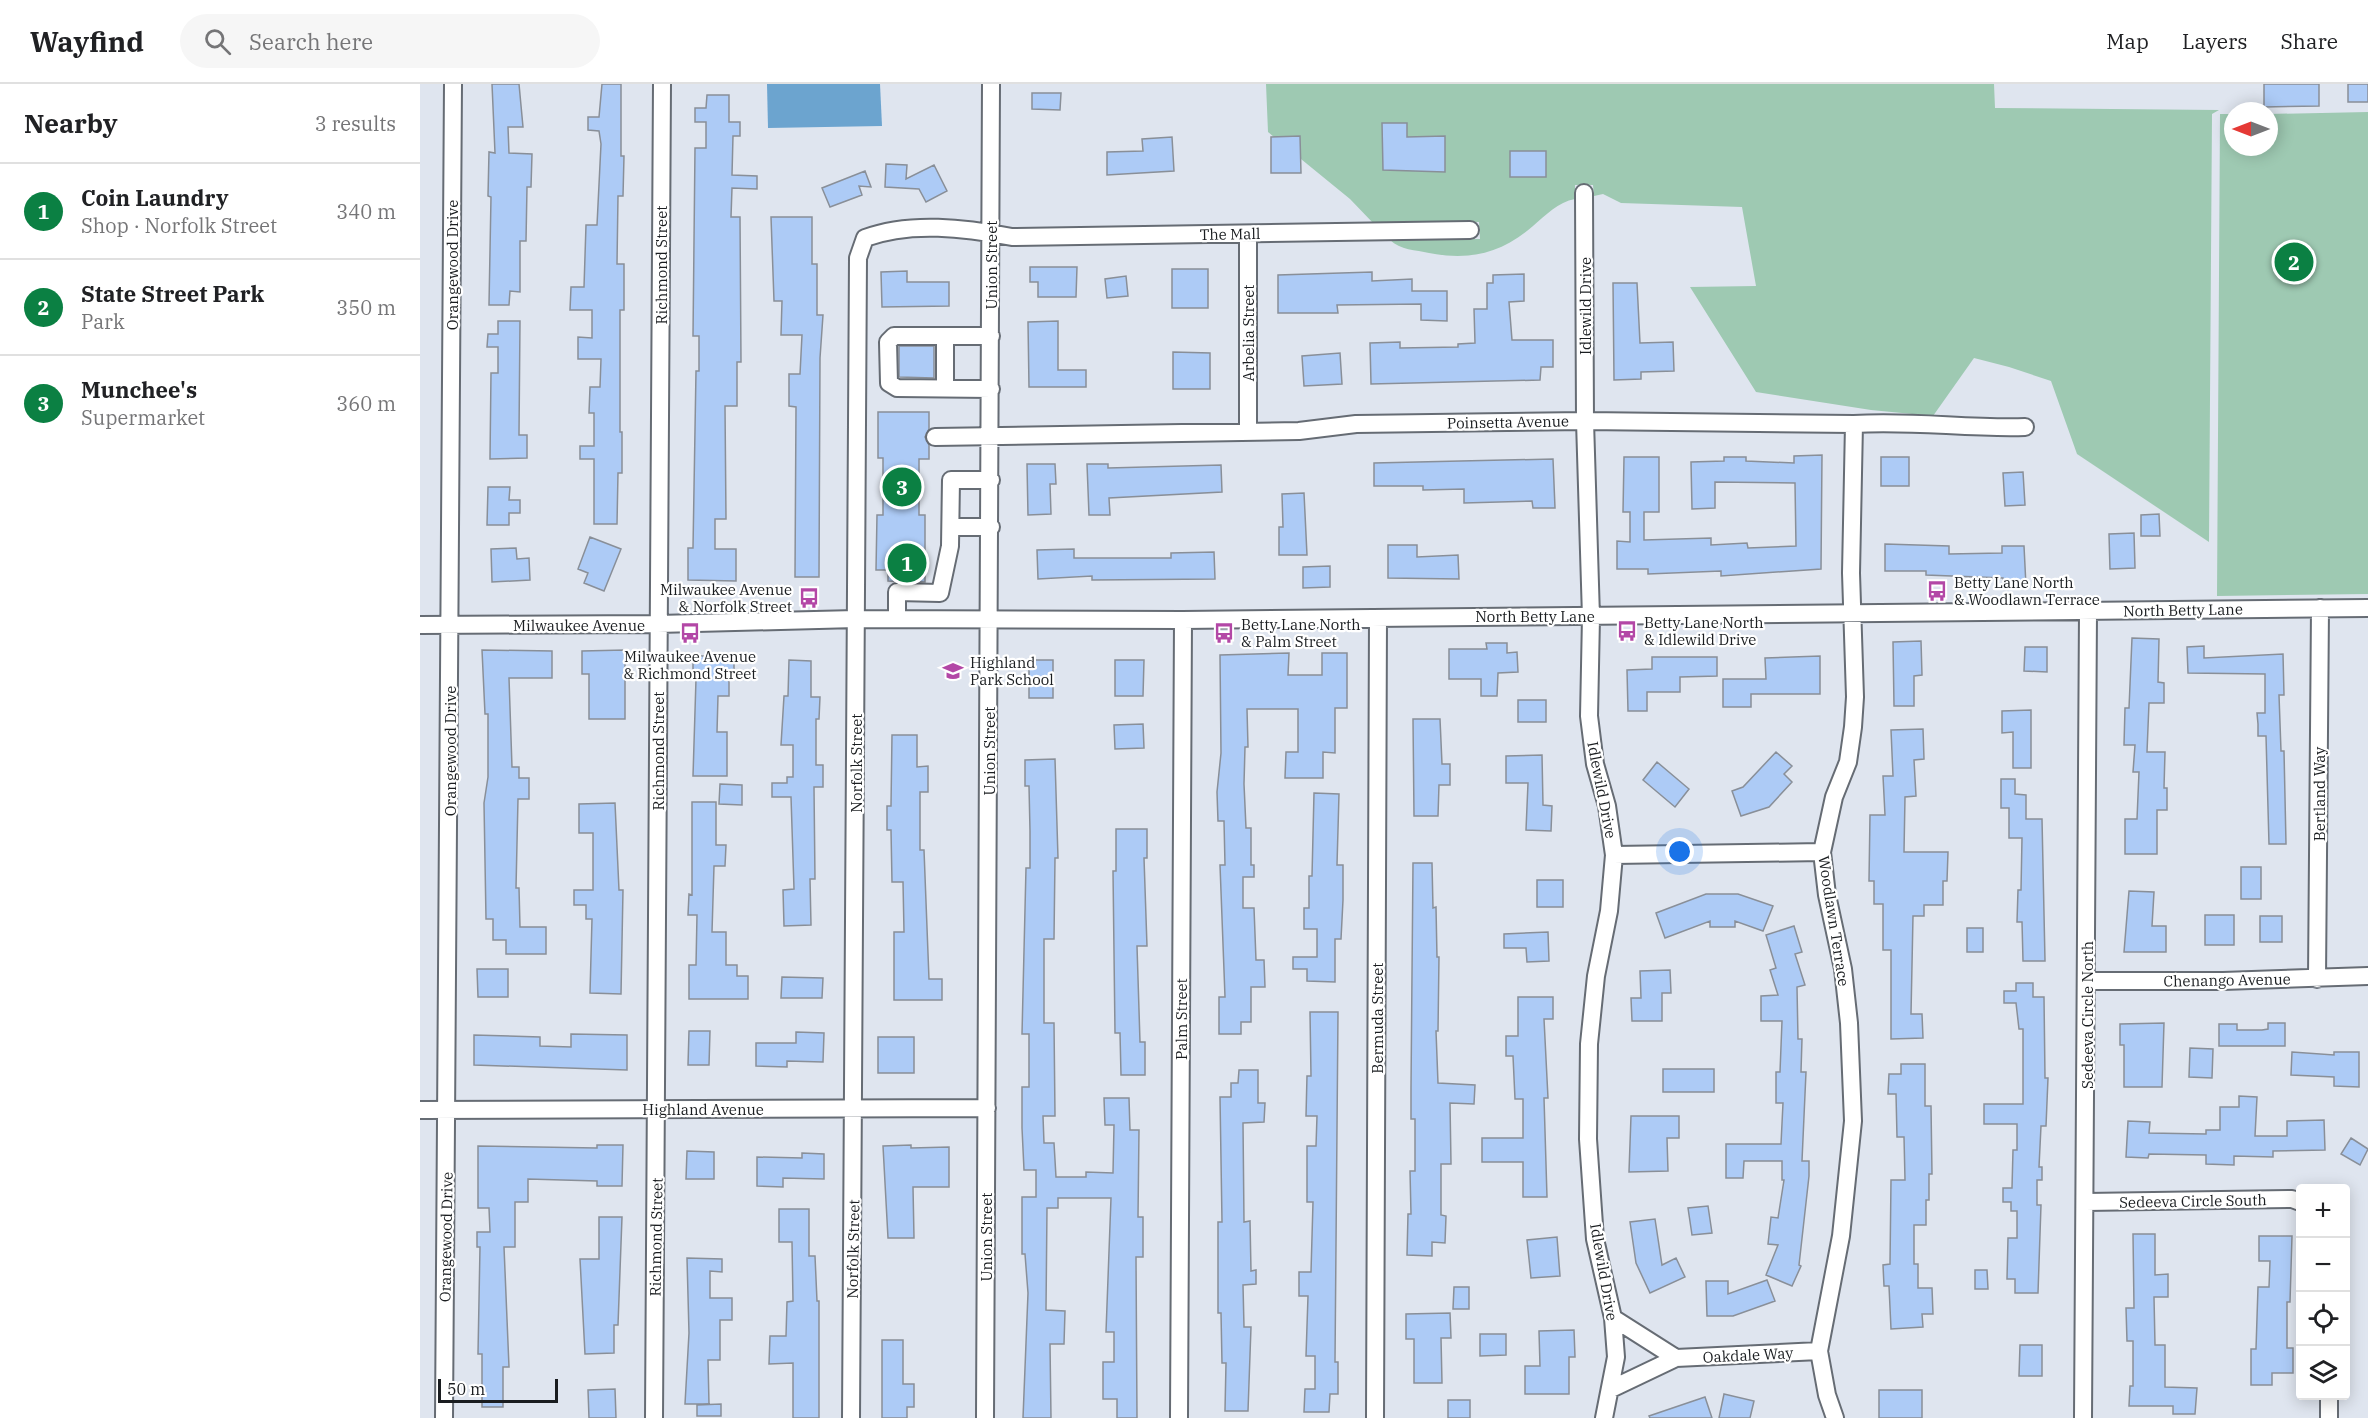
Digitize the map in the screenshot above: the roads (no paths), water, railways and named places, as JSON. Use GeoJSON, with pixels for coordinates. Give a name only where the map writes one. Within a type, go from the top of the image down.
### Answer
{"type":"FeatureCollection","features":[{"type":"Feature","properties":{"kind":"street","name":"Orangewood Drive"},"geometry":{"type":"LineString","coordinates":[[444,1418],[453,84]]}},
{"type":"Feature","properties":{"kind":"street","name":"Richmond Street"},"geometry":{"type":"LineString","coordinates":[[654,1418],[662,84]]}},
{"type":"Feature","properties":{"kind":"street","name":"Union Street"},"geometry":{"type":"LineString","coordinates":[[985,1418],[991,527],[991,84]]}},
{"type":"Feature","properties":{"kind":"street","name":"Idlewild Drive"},"geometry":{"type":"LineString","coordinates":[[1584,193],[1585,421],[1591,617],[1589,716],[1595,764],[1607,806],[1614,855],[1609,911],[1596,976],[1589,1044],[1588,1139],[1595,1239],[1613,1318],[1616,1357],[1604,1418]]}},
{"type":"Feature","properties":{"kind":"street","name":"Norfolk Street"},"geometry":{"type":"LineString","coordinates":[[851,1418],[855,1108],[858,258],[864,237],[888,229],[962,230],[990,233]]}},
{"type":"Feature","properties":{"kind":"street","name":"The Mall"},"geometry":{"type":"LineString","coordinates":[[990,233],[1012,237],[1470,230]]}},
{"type":"Feature","properties":{"kind":"street","name":"Arbelia Street"},"geometry":{"type":"LineString","coordinates":[[1248,234],[1248,432]]}},
{"type":"Feature","properties":{"kind":"street"},"geometry":{"type":"LineString","coordinates":[[991,336],[894,336],[888,342],[889,382],[892,387],[991,389]]}},
{"type":"Feature","properties":{"kind":"street"},"geometry":{"type":"LineString","coordinates":[[945,336],[945,388]]}},
{"type":"Feature","properties":{"kind":"street","name":"Poinsetta Avenue"},"geometry":{"type":"LineString","coordinates":[[935,437],[1299,431],[1356,424],[1585,421],[1854,424],[1893,421],[1991,429],[2025,427]]}},
{"type":"Feature","properties":{"kind":"street","name":"Woodlawn Terrace"},"geometry":{"type":"LineString","coordinates":[[1835,1418],[1827,1395],[1819,1351],[1841,1236],[1853,1121],[1849,1023],[1843,969],[1827,895],[1822,852],[1834,797],[1848,762],[1853,727],[1851,573],[1854,424]]}},
{"type":"Feature","properties":{"kind":"street"},"geometry":{"type":"LineString","coordinates":[[939,619],[940,593],[951,546],[951,480],[991,480]]}},
{"type":"Feature","properties":{"kind":"street"},"geometry":{"type":"LineString","coordinates":[[951,527],[991,527]]}},
{"type":"Feature","properties":{"kind":"street"},"geometry":{"type":"LineString","coordinates":[[897,619],[897,592],[940,593]]}},
{"type":"Feature","properties":{"kind":"street","name":"Bertland Way"},"geometry":{"type":"LineString","coordinates":[[2317,979],[2320,608]]}},
{"type":"Feature","properties":{"kind":"street","name":"North Betty Lane"},"geometry":{"type":"LineString","coordinates":[[990,620],[1591,617],[2368,608]]}},
{"type":"Feature","properties":{"kind":"street","name":"Sedeeva Circle North"},"geometry":{"type":"LineString","coordinates":[[2083,1418],[2088,612]]}},
{"type":"Feature","properties":{"kind":"street","name":"Bermuda Street"},"geometry":{"type":"LineString","coordinates":[[1375,1418],[1378,618]]}},
{"type":"Feature","properties":{"kind":"street","name":"Milwaukee Avenue"},"geometry":{"type":"LineString","coordinates":[[420,625],[658,624],[856,619],[990,620]]}},
{"type":"Feature","properties":{"kind":"street","name":"Palm Street"},"geometry":{"type":"LineString","coordinates":[[1179,1418],[1183,620]]}},
{"type":"Feature","properties":{"kind":"street"},"geometry":{"type":"LineString","coordinates":[[1614,855],[1822,852]]}},
{"type":"Feature","properties":{"kind":"street","name":"Chenango Avenue"},"geometry":{"type":"LineString","coordinates":[[2087,981],[2317,979],[2368,976]]}},
{"type":"Feature","properties":{"kind":"street","name":"Highland Avenue"},"geometry":{"type":"LineString","coordinates":[[420,1110],[987,1108]]}},
{"type":"Feature","properties":{"kind":"street","name":"Sedeeva Circle South"},"geometry":{"type":"LineString","coordinates":[[2086,1202],[2296,1200]]}},
{"type":"Feature","properties":{"kind":"street"},"geometry":{"type":"LineString","coordinates":[[1613,1318],[1676,1358]]}},
{"type":"Feature","properties":{"kind":"street","name":"Oakdale Way"},"geometry":{"type":"LineString","coordinates":[[1611,1389],[1676,1358],[1819,1351]]}},
{"type":"Feature","properties":{"kind":"street"},"geometry":{"type":"LineString","coordinates":[[2329,1400],[2329,1418]]}},
{"type":"Feature","properties":{"kind":"water"},"geometry":{"type":"Polygon","coordinates":[[[767,84],[880,84],[882,126],[768,128],[767,84]]]}},
{"type":"Feature","properties":{"kind":"place","name":"State Street Park"},"geometry":{"type":"Point","coordinates":[2294,262]}},
{"type":"Feature","properties":{"kind":"place","name":"Munchee's"},"geometry":{"type":"Point","coordinates":[902,487]}},
{"type":"Feature","properties":{"kind":"place","name":"Coin Laundry"},"geometry":{"type":"Point","coordinates":[907,563]}},
{"type":"Feature","properties":{"kind":"place","name":"Betty Lane North & Woodlawn Terrace"},"geometry":{"type":"Point","coordinates":[1937,591]}},
{"type":"Feature","properties":{"kind":"place","name":"Milwaukee Avenue & Norfolk Street"},"geometry":{"type":"Point","coordinates":[809,598]}},
{"type":"Feature","properties":{"kind":"place","name":"Betty Lane North & Idlewild Drive"},"geometry":{"type":"Point","coordinates":[1627,631]}},
{"type":"Feature","properties":{"kind":"place","name":"Milwaukee Avenue & Richmond Street"},"geometry":{"type":"Point","coordinates":[690,633]}},
{"type":"Feature","properties":{"kind":"place","name":"Betty Lane North & Palm Street"},"geometry":{"type":"Point","coordinates":[1224,633]}},
{"type":"Feature","properties":{"kind":"place","name":"Highland Park School"},"geometry":{"type":"Point","coordinates":[953,671]}}]}
